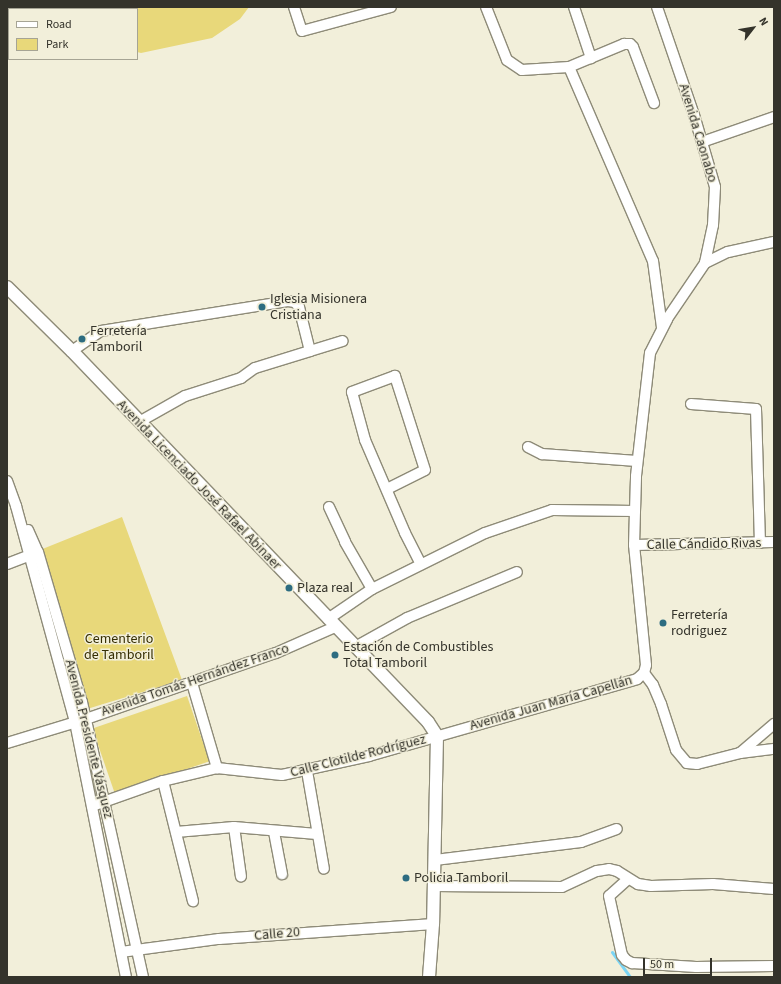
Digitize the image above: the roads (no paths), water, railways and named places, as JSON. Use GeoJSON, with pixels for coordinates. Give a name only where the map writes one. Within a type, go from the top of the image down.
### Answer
{"type":"FeatureCollection","features":[{"type":"Feature","properties":{"kind":"main road","name":"Avenida Licenciado José Rafael Abinaer"},"geometry":{"type":"LineString","coordinates":[[7,287],[72,351],[331,623],[428,722],[437,736]]}},
{"type":"Feature","properties":{"kind":"main road"},"geometry":{"type":"LineString","coordinates":[[429,977],[433,924],[437,736]]}},
{"type":"Feature","properties":{"kind":"street"},"geometry":{"type":"LineString","coordinates":[[294,7],[302,31],[355,11],[392,7]]}},
{"type":"Feature","properties":{"kind":"street"},"geometry":{"type":"LineString","coordinates":[[486,7],[507,60],[514,67],[522,70],[569,67],[624,44],[630,44],[633,47],[654,103]]}},
{"type":"Feature","properties":{"kind":"street"},"geometry":{"type":"LineString","coordinates":[[574,7],[591,58]]}},
{"type":"Feature","properties":{"kind":"street","name":"Avenida Caonabo"},"geometry":{"type":"LineString","coordinates":[[660,7],[715,187],[713,225],[705,263]]}},
{"type":"Feature","properties":{"kind":"street"},"geometry":{"type":"LineString","coordinates":[[569,67],[653,261],[662,328]]}},
{"type":"Feature","properties":{"kind":"street"},"geometry":{"type":"LineString","coordinates":[[702,142],[774,117]]}},
{"type":"Feature","properties":{"kind":"street"},"geometry":{"type":"LineString","coordinates":[[705,263],[728,252],[774,242]]}},
{"type":"Feature","properties":{"kind":"street","name":"Avenida Juan María Capellán"},"geometry":{"type":"LineString","coordinates":[[437,736],[637,679],[644,673],[646,665],[634,545],[637,461],[650,353],[662,328],[705,263]]}},
{"type":"Feature","properties":{"kind":"street"},"geometry":{"type":"LineString","coordinates":[[72,351],[101,330],[288,301],[294,302],[299,307],[310,352]]}},
{"type":"Feature","properties":{"kind":"street"},"geometry":{"type":"LineString","coordinates":[[139,422],[185,396],[241,378],[255,368],[342,341]]}},
{"type":"Feature","properties":{"kind":"street"},"geometry":{"type":"LineString","coordinates":[[387,489],[425,470],[395,376],[352,392],[365,440],[387,489],[421,564]]}},
{"type":"Feature","properties":{"kind":"street"},"geometry":{"type":"LineString","coordinates":[[691,404],[756,409],[760,543]]}},
{"type":"Feature","properties":{"kind":"street"},"geometry":{"type":"LineString","coordinates":[[528,447],[542,454],[637,461]]}},
{"type":"Feature","properties":{"kind":"street","name":"Avenida Presidente Vásquez"},"geometry":{"type":"LineString","coordinates":[[7,481],[34,553],[86,719],[143,977]]}},
{"type":"Feature","properties":{"kind":"street"},"geometry":{"type":"LineString","coordinates":[[329,507],[345,542],[372,589]]}},
{"type":"Feature","properties":{"kind":"street","name":"Avenida Tomás Hernández Franco"},"geometry":{"type":"LineString","coordinates":[[7,743],[86,719],[276,653],[331,623],[372,589],[486,533],[552,510],[635,511]]}},
{"type":"Feature","properties":{"kind":"street","name":"Calle Cándido Rivas"},"geometry":{"type":"LineString","coordinates":[[634,545],[774,542]]}},
{"type":"Feature","properties":{"kind":"street"},"geometry":{"type":"LineString","coordinates":[[7,564],[34,553]]}},
{"type":"Feature","properties":{"kind":"street","name":"Avenida Presidente Vásquez"},"geometry":{"type":"LineString","coordinates":[[34,553],[75,722],[126,977]]}},
{"type":"Feature","properties":{"kind":"street"},"geometry":{"type":"LineString","coordinates":[[355,647],[407,618],[517,572]]}},
{"type":"Feature","properties":{"kind":"street"},"geometry":{"type":"LineString","coordinates":[[644,673],[653,685],[680,757],[687,762],[697,764],[740,753],[774,749]]}},
{"type":"Feature","properties":{"kind":"street"},"geometry":{"type":"LineString","coordinates":[[192,683],[218,768]]}},
{"type":"Feature","properties":{"kind":"street"},"geometry":{"type":"LineString","coordinates":[[740,753],[774,724]]}},
{"type":"Feature","properties":{"kind":"street","name":"Calle Clotilde Rodríguez"},"geometry":{"type":"LineString","coordinates":[[92,806],[163,781],[218,768],[270,775],[307,771],[437,736]]}},
{"type":"Feature","properties":{"kind":"street"},"geometry":{"type":"LineString","coordinates":[[307,771],[324,870]]}},
{"type":"Feature","properties":{"kind":"street"},"geometry":{"type":"LineString","coordinates":[[163,781],[193,901]]}},
{"type":"Feature","properties":{"kind":"street"},"geometry":{"type":"LineString","coordinates":[[176,832],[234,827],[274,832],[317,834]]}},
{"type":"Feature","properties":{"kind":"street"},"geometry":{"type":"LineString","coordinates":[[234,827],[241,877]]}},
{"type":"Feature","properties":{"kind":"street"},"geometry":{"type":"LineString","coordinates":[[435,860],[581,842],[617,829]]}},
{"type":"Feature","properties":{"kind":"street"},"geometry":{"type":"LineString","coordinates":[[274,832],[282,874]]}},
{"type":"Feature","properties":{"kind":"street"},"geometry":{"type":"LineString","coordinates":[[434,886],[562,886],[598,871],[609,869],[617,871],[628,879],[651,886],[713,884],[774,889]]}},
{"type":"Feature","properties":{"kind":"street"},"geometry":{"type":"LineString","coordinates":[[628,879],[609,896],[622,954],[626,960],[632,963],[697,972],[774,966]]}},
{"type":"Feature","properties":{"kind":"street","name":"Calle 20"},"geometry":{"type":"LineString","coordinates":[[121,952],[137,948],[328,930],[433,924]]}},
{"type":"Feature","properties":{"kind":"waterway"},"geometry":{"type":"LineString","coordinates":[[612,952],[630,977]]}},
{"type":"Feature","properties":{"kind":"place","name":"Iglesia Misionera Cristiana"},"geometry":{"type":"Point","coordinates":[262,307]}},
{"type":"Feature","properties":{"kind":"place","name":"Ferretería Tamboril"},"geometry":{"type":"Point","coordinates":[82,339]}},
{"type":"Feature","properties":{"kind":"place","name":"Plaza real"},"geometry":{"type":"Point","coordinates":[289,588]}},
{"type":"Feature","properties":{"kind":"place","name":"Ferretería rodriguez"},"geometry":{"type":"Point","coordinates":[663,623]}},
{"type":"Feature","properties":{"kind":"place","name":"Estación de Combustibles Total Tamboril"},"geometry":{"type":"Point","coordinates":[335,655]}},
{"type":"Feature","properties":{"kind":"place","name":"Policia Tamboril"},"geometry":{"type":"Point","coordinates":[406,878]}},
{"type":"Feature","properties":{"kind":"park label","name":"Cementerio de Tamboril"},"geometry":{"type":"Point","coordinates":[119,648]}}]}
